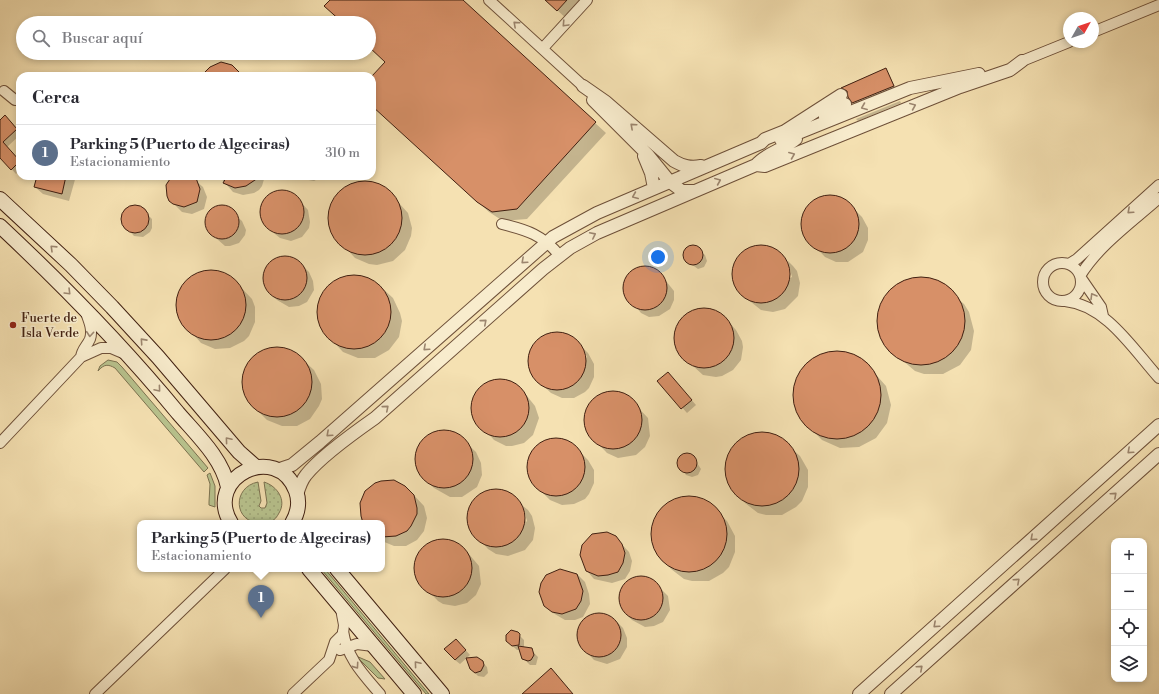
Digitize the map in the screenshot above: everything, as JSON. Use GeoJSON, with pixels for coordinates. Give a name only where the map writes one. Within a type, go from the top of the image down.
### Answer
{"type":"FeatureCollection","features":[{"type":"Feature","properties":{"kind":"main road"},"geometry":{"type":"LineString","coordinates":[[0,199],[54,249],[112,307],[158,357],[239,452],[256,467]]}},
{"type":"Feature","properties":{"kind":"main road"},"geometry":{"type":"LineString","coordinates":[[0,226],[85,309],[130,357],[209,449],[223,470],[228,487],[225,503],[230,520]]}},
{"type":"Feature","properties":{"kind":"main road"},"geometry":{"type":"LineString","coordinates":[[228,487],[239,475],[256,467],[270,467],[277,470],[290,480],[297,495],[297,519]]}},
{"type":"Feature","properties":{"kind":"main road"},"geometry":{"type":"LineString","coordinates":[[311,572],[414,694]]}},
{"type":"Feature","properties":{"kind":"main road"},"geometry":{"type":"LineString","coordinates":[[340,572],[442,694]]}},
{"type":"Feature","properties":{"kind":"street"},"geometry":{"type":"LineString","coordinates":[[490,0],[583,86],[606,102],[650,141],[682,165],[692,167],[714,164]]}},
{"type":"Feature","properties":{"kind":"street"},"geometry":{"type":"LineString","coordinates":[[543,48],[587,0]]}},
{"type":"Feature","properties":{"kind":"street"},"geometry":{"type":"LineString","coordinates":[[1099,30],[1159,5]]}},
{"type":"Feature","properties":{"kind":"street"},"geometry":{"type":"LineString","coordinates":[[762,143],[768,145],[910,88],[986,72],[1022,61],[1063,44]]}},
{"type":"Feature","properties":{"kind":"street"},"geometry":{"type":"LineString","coordinates":[[756,165],[765,166],[960,87],[983,81],[1010,70],[1022,61]]}},
{"type":"Feature","properties":{"kind":"street"},"geometry":{"type":"LineString","coordinates":[[583,86],[594,101],[675,180],[682,193]]}},
{"type":"Feature","properties":{"kind":"street"},"geometry":{"type":"LineString","coordinates":[[1,90],[15,100]]}},
{"type":"Feature","properties":{"kind":"street"},"geometry":{"type":"LineString","coordinates":[[277,470],[292,465],[320,442],[546,242],[597,212],[762,143],[765,139],[785,131],[843,100],[810,129],[784,148],[762,157],[756,165],[696,191],[682,193],[597,233],[560,256],[375,418],[355,431],[313,468],[305,476],[297,495]]}},
{"type":"Feature","properties":{"kind":"street"},"geometry":{"type":"LineString","coordinates":[[650,141],[675,168],[675,180]]}},
{"type":"Feature","properties":{"kind":"street"},"geometry":{"type":"LineString","coordinates":[[636,143],[651,173],[654,188]]}},
{"type":"Feature","properties":{"kind":"street"},"geometry":{"type":"LineString","coordinates":[[1069,264],[1077,259],[1159,185]]}},
{"type":"Feature","properties":{"kind":"street"},"geometry":{"type":"LineString","coordinates":[[1080,277],[1097,253],[1159,198]]}},
{"type":"Feature","properties":{"kind":"street"},"geometry":{"type":"LineString","coordinates":[[502,224],[533,233],[546,242],[560,256]]}},
{"type":"Feature","properties":{"kind":"street"},"geometry":{"type":"LineString","coordinates":[[1065,301],[1070,299],[1078,292],[1081,287],[1080,277],[1078,271],[1069,264],[1058,262],[1053,264],[1045,272],[1043,277],[1043,288],[1049,297],[1054,300],[1085,305],[1103,316],[1159,378]]}},
{"type":"Feature","properties":{"kind":"street"},"geometry":{"type":"LineString","coordinates":[[1080,277],[1101,307],[1103,316]]}},
{"type":"Feature","properties":{"kind":"street"},"geometry":{"type":"LineString","coordinates":[[81,357],[82,352],[90,339],[91,331],[85,309]]}},
{"type":"Feature","properties":{"kind":"street"},"geometry":{"type":"LineString","coordinates":[[0,443],[81,357],[101,348],[111,348],[130,357]]}},
{"type":"Feature","properties":{"kind":"street"},"geometry":{"type":"LineString","coordinates":[[859,694],[1159,425]]}},
{"type":"Feature","properties":{"kind":"street"},"geometry":{"type":"LineString","coordinates":[[891,694],[1159,454]]}},
{"type":"Feature","properties":{"kind":"street"},"geometry":{"type":"LineString","coordinates":[[95,694],[222,572]]}},
{"type":"Feature","properties":{"kind":"street"},"geometry":{"type":"LineString","coordinates":[[339,606],[344,616],[343,631],[346,648],[354,664],[380,694]]}},
{"type":"Feature","properties":{"kind":"street"},"geometry":{"type":"LineString","coordinates":[[293,694],[322,669],[333,652],[335,642],[343,631]]}},
{"type":"Feature","properties":{"kind":"street"},"geometry":{"type":"LineString","coordinates":[[333,652],[356,644],[373,646]]}},
{"type":"Feature","properties":{"kind":"green space"},"geometry":{"type":"Polygon","coordinates":[[[108,360],[117,362],[122,367],[208,468],[204,472],[115,368],[106,365],[98,371],[100,366],[108,360]]]}},
{"type":"Feature","properties":{"kind":"green space"},"geometry":{"type":"Polygon","coordinates":[[[210,473],[215,486],[215,507],[209,505],[210,484],[207,475],[210,473]]]}},
{"type":"Feature","properties":{"kind":"green space"},"geometry":{"type":"Polygon","coordinates":[[[258,482],[261,501],[259,506],[261,508],[265,508],[267,503],[264,482],[277,490],[282,503],[279,513],[274,520],[250,520],[245,517],[239,504],[240,497],[250,485],[258,482]]]}},
{"type":"Feature","properties":{"kind":"green space"},"geometry":{"type":"Polygon","coordinates":[[[324,572],[327,572],[429,694],[426,694],[324,572]]]}},
{"type":"Feature","properties":{"kind":"green space"},"geometry":{"type":"Polygon","coordinates":[[[356,656],[370,662],[385,679],[378,678],[356,656]]]}},
{"type":"Feature","properties":{"kind":"building"},"geometry":{"type":"Polygon","coordinates":[[[330,0],[463,0],[596,122],[517,209],[492,212],[477,202],[376,110],[376,72],[385,62],[376,54],[376,16],[335,16],[324,6],[330,0]]]}},
{"type":"Feature","properties":{"kind":"building"},"geometry":{"type":"Polygon","coordinates":[[[545,0],[567,0],[557,11],[545,0]]]}},
{"type":"Feature","properties":{"kind":"building"},"geometry":{"type":"Polygon","coordinates":[[[221,62],[232,65],[239,72],[205,72],[210,67],[221,62]]]}},
{"type":"Feature","properties":{"kind":"building"},"geometry":{"type":"Polygon","coordinates":[[[886,68],[894,86],[852,103],[848,97],[847,91],[841,88],[886,68]]]}},
{"type":"Feature","properties":{"kind":"building"},"geometry":{"type":"Polygon","coordinates":[[[5,115],[16,128],[16,130],[3,142],[16,157],[16,165],[11,170],[0,158],[0,120],[5,115]]]}},
{"type":"Feature","properties":{"kind":"building"},"geometry":{"type":"Polygon","coordinates":[[[36,180],[65,180],[62,194],[34,187],[36,180]]]}},
{"type":"Feature","properties":{"kind":"building"},"geometry":{"type":"Polygon","coordinates":[[[169,180],[197,180],[200,189],[197,202],[184,207],[173,204],[169,201],[167,196],[166,185],[169,180]]]}},
{"type":"Feature","properties":{"kind":"building"},"geometry":{"type":"Polygon","coordinates":[[[225,180],[255,180],[246,186],[235,188],[223,183],[225,180]]]}},
{"type":"Feature","properties":{"kind":"building"},"geometry":{"type":"Polygon","coordinates":[[[365,181],[379,184],[391,192],[399,204],[402,218],[399,232],[391,244],[379,252],[365,255],[351,252],[339,244],[331,232],[328,218],[331,204],[339,192],[351,184],[365,181]]]}},
{"type":"Feature","properties":{"kind":"building"},"geometry":{"type":"Polygon","coordinates":[[[282,190],[294,194],[300,200],[304,212],[300,224],[294,230],[282,234],[270,230],[264,224],[260,212],[264,200],[270,194],[282,190]]]}},
{"type":"Feature","properties":{"kind":"building"},"geometry":{"type":"Polygon","coordinates":[[[830,195],[846,200],[854,208],[859,224],[854,240],[846,248],[830,253],[814,248],[806,240],[801,224],[806,208],[814,200],[830,195]]]}},
{"type":"Feature","properties":{"kind":"building"},"geometry":{"type":"Polygon","coordinates":[[[135,205],[145,209],[149,219],[145,229],[135,233],[125,229],[121,219],[125,209],[135,205]]]}},
{"type":"Feature","properties":{"kind":"building"},"geometry":{"type":"Polygon","coordinates":[[[222,205],[234,210],[239,222],[234,234],[222,239],[210,234],[205,222],[210,210],[222,205]]]}},
{"type":"Feature","properties":{"kind":"building"},"geometry":{"type":"Polygon","coordinates":[[[693,245],[700,248],[703,255],[700,262],[693,265],[686,262],[683,255],[686,248],[693,245]]]}},
{"type":"Feature","properties":{"kind":"building"},"geometry":{"type":"Polygon","coordinates":[[[761,245],[777,250],[785,258],[790,274],[785,290],[777,298],[761,303],[745,298],[737,290],[732,274],[737,258],[745,250],[761,245]]]}},
{"type":"Feature","properties":{"kind":"building"},"geometry":{"type":"Polygon","coordinates":[[[281,256],[289,256],[301,262],[307,274],[307,282],[301,294],[289,300],[281,300],[269,294],[263,282],[263,274],[269,262],[281,256]]]}},
{"type":"Feature","properties":{"kind":"building"},"geometry":{"type":"Polygon","coordinates":[[[641,266],[649,266],[661,272],[667,284],[667,292],[661,304],[649,310],[641,310],[629,304],[623,292],[623,284],[629,272],[641,266]]]}},
{"type":"Feature","properties":{"kind":"building"},"geometry":{"type":"Polygon","coordinates":[[[204,270],[218,270],[231,276],[240,285],[246,298],[244,318],[236,330],[218,340],[204,340],[191,334],[182,325],[176,312],[176,298],[182,285],[191,276],[204,270]]]}},
{"type":"Feature","properties":{"kind":"building"},"geometry":{"type":"Polygon","coordinates":[[[347,275],[361,275],[375,281],[385,291],[391,305],[389,326],[385,333],[375,343],[361,349],[347,349],[333,343],[323,333],[317,319],[317,305],[323,291],[333,281],[347,275]]]}},
{"type":"Feature","properties":{"kind":"building"},"geometry":{"type":"Polygon","coordinates":[[[921,277],[938,281],[952,290],[961,304],[965,321],[961,338],[952,352],[938,361],[921,365],[904,361],[890,352],[881,338],[877,321],[881,304],[890,290],[904,281],[921,277]]]}},
{"type":"Feature","properties":{"kind":"building"},"geometry":{"type":"Polygon","coordinates":[[[704,308],[720,313],[725,317],[729,322],[734,338],[729,354],[725,359],[720,363],[704,368],[688,363],[683,359],[679,354],[674,338],[679,322],[683,317],[688,313],[704,308]]]}},
{"type":"Feature","properties":{"kind":"building"},"geometry":{"type":"Polygon","coordinates":[[[557,332],[573,337],[581,345],[586,361],[581,377],[573,385],[557,390],[541,385],[533,377],[528,361],[533,345],[541,337],[557,332]]]}},
{"type":"Feature","properties":{"kind":"building"},"geometry":{"type":"Polygon","coordinates":[[[270,347],[284,347],[297,353],[306,362],[312,375],[310,395],[302,407],[284,417],[270,417],[257,411],[248,402],[242,389],[242,375],[248,362],[257,353],[270,347]]]}},
{"type":"Feature","properties":{"kind":"building"},"geometry":{"type":"Polygon","coordinates":[[[837,351],[854,355],[868,364],[877,378],[881,395],[877,412],[868,426],[854,435],[837,439],[820,435],[806,426],[797,412],[793,395],[797,378],[806,364],[820,355],[837,351]]]}},
{"type":"Feature","properties":{"kind":"building"},"geometry":{"type":"Polygon","coordinates":[[[668,372],[692,400],[681,409],[657,381],[668,372]]]}},
{"type":"Feature","properties":{"kind":"building"},"geometry":{"type":"Polygon","coordinates":[[[500,379],[516,384],[524,392],[529,408],[524,424],[516,432],[500,437],[484,432],[476,424],[471,408],[476,392],[484,384],[500,379]]]}},
{"type":"Feature","properties":{"kind":"building"},"geometry":{"type":"Polygon","coordinates":[[[613,391],[629,396],[637,404],[642,420],[637,436],[629,444],[613,449],[597,444],[589,436],[584,420],[589,404],[597,396],[613,391]]]}},
{"type":"Feature","properties":{"kind":"building"},"geometry":{"type":"Polygon","coordinates":[[[444,430],[460,435],[468,443],[473,459],[468,475],[460,483],[444,488],[428,483],[420,475],[415,459],[420,443],[428,435],[444,430]]]}},
{"type":"Feature","properties":{"kind":"building"},"geometry":{"type":"Polygon","coordinates":[[[762,432],[783,438],[793,448],[799,469],[793,490],[783,500],[762,506],[741,500],[731,490],[725,469],[731,448],[741,438],[762,432]]]}},
{"type":"Feature","properties":{"kind":"building"},"geometry":{"type":"Polygon","coordinates":[[[556,438],[572,443],[580,451],[585,467],[580,483],[572,491],[556,496],[540,491],[532,483],[527,467],[532,451],[540,443],[556,438]]]}},
{"type":"Feature","properties":{"kind":"building"},"geometry":{"type":"Polygon","coordinates":[[[687,453],[694,456],[697,463],[694,470],[687,473],[680,470],[677,463],[680,456],[687,453]]]}},
{"type":"Feature","properties":{"kind":"building"},"geometry":{"type":"Polygon","coordinates":[[[394,480],[405,486],[414,495],[417,514],[407,531],[396,536],[385,537],[385,520],[362,520],[361,516],[360,503],[365,491],[375,483],[394,480]]]}},
{"type":"Feature","properties":{"kind":"building"},"geometry":{"type":"Polygon","coordinates":[[[496,489],[512,494],[520,502],[525,518],[520,534],[512,542],[496,547],[480,542],[472,534],[467,518],[472,502],[480,494],[496,489]]]}},
{"type":"Feature","properties":{"kind":"building"},"geometry":{"type":"Polygon","coordinates":[[[689,496],[703,499],[716,507],[724,520],[727,534],[724,548],[716,561],[703,569],[689,572],[675,569],[662,561],[654,548],[651,534],[654,520],[662,507],[675,499],[689,496]]]}},
{"type":"Feature","properties":{"kind":"building"},"geometry":{"type":"Polygon","coordinates":[[[607,532],[616,536],[622,544],[625,553],[623,563],[618,572],[598,576],[586,571],[580,555],[582,545],[592,534],[607,532]]]}},
{"type":"Feature","properties":{"kind":"building"},"geometry":{"type":"Polygon","coordinates":[[[443,539],[459,544],[467,552],[472,568],[467,584],[459,592],[443,597],[427,592],[419,584],[414,568],[419,552],[427,544],[443,539]]]}},
{"type":"Feature","properties":{"kind":"building"},"geometry":{"type":"Polygon","coordinates":[[[560,569],[577,574],[583,591],[581,601],[576,609],[562,614],[552,612],[544,606],[539,592],[541,583],[546,575],[560,569]]]}},
{"type":"Feature","properties":{"kind":"building"},"geometry":{"type":"Polygon","coordinates":[[[637,576],[645,576],[657,582],[663,594],[663,602],[657,614],[645,620],[637,620],[625,614],[619,602],[619,594],[625,582],[637,576]]]}},
{"type":"Feature","properties":{"kind":"building"},"geometry":{"type":"Polygon","coordinates":[[[595,613],[603,613],[615,619],[621,631],[621,639],[615,651],[603,657],[595,657],[583,651],[577,639],[577,631],[583,619],[595,613]]]}},
{"type":"Feature","properties":{"kind":"building"},"geometry":{"type":"Polygon","coordinates":[[[511,630],[520,634],[519,645],[512,646],[506,641],[506,635],[511,630]]]}},
{"type":"Feature","properties":{"kind":"building"},"geometry":{"type":"Polygon","coordinates":[[[456,639],[466,650],[455,660],[444,649],[456,639]]]}},
{"type":"Feature","properties":{"kind":"building"},"geometry":{"type":"Polygon","coordinates":[[[518,646],[532,648],[534,655],[531,660],[528,661],[522,659],[518,646]]]}},
{"type":"Feature","properties":{"kind":"building"},"geometry":{"type":"Polygon","coordinates":[[[477,657],[483,661],[484,665],[481,671],[475,673],[470,669],[466,658],[477,657]]]}},
{"type":"Feature","properties":{"kind":"building"},"geometry":{"type":"Polygon","coordinates":[[[551,668],[573,694],[522,694],[551,668]]]}},
{"type":"Feature","properties":{"kind":"place","name":"Fuerte de Isla Verde"},"geometry":{"type":"Point","coordinates":[13,325]}},
{"type":"Feature","properties":{"kind":"place","name":"Parking 5 (Puerto de Algeciras)"},"geometry":{"type":"Point","coordinates":[261,618]}}]}
